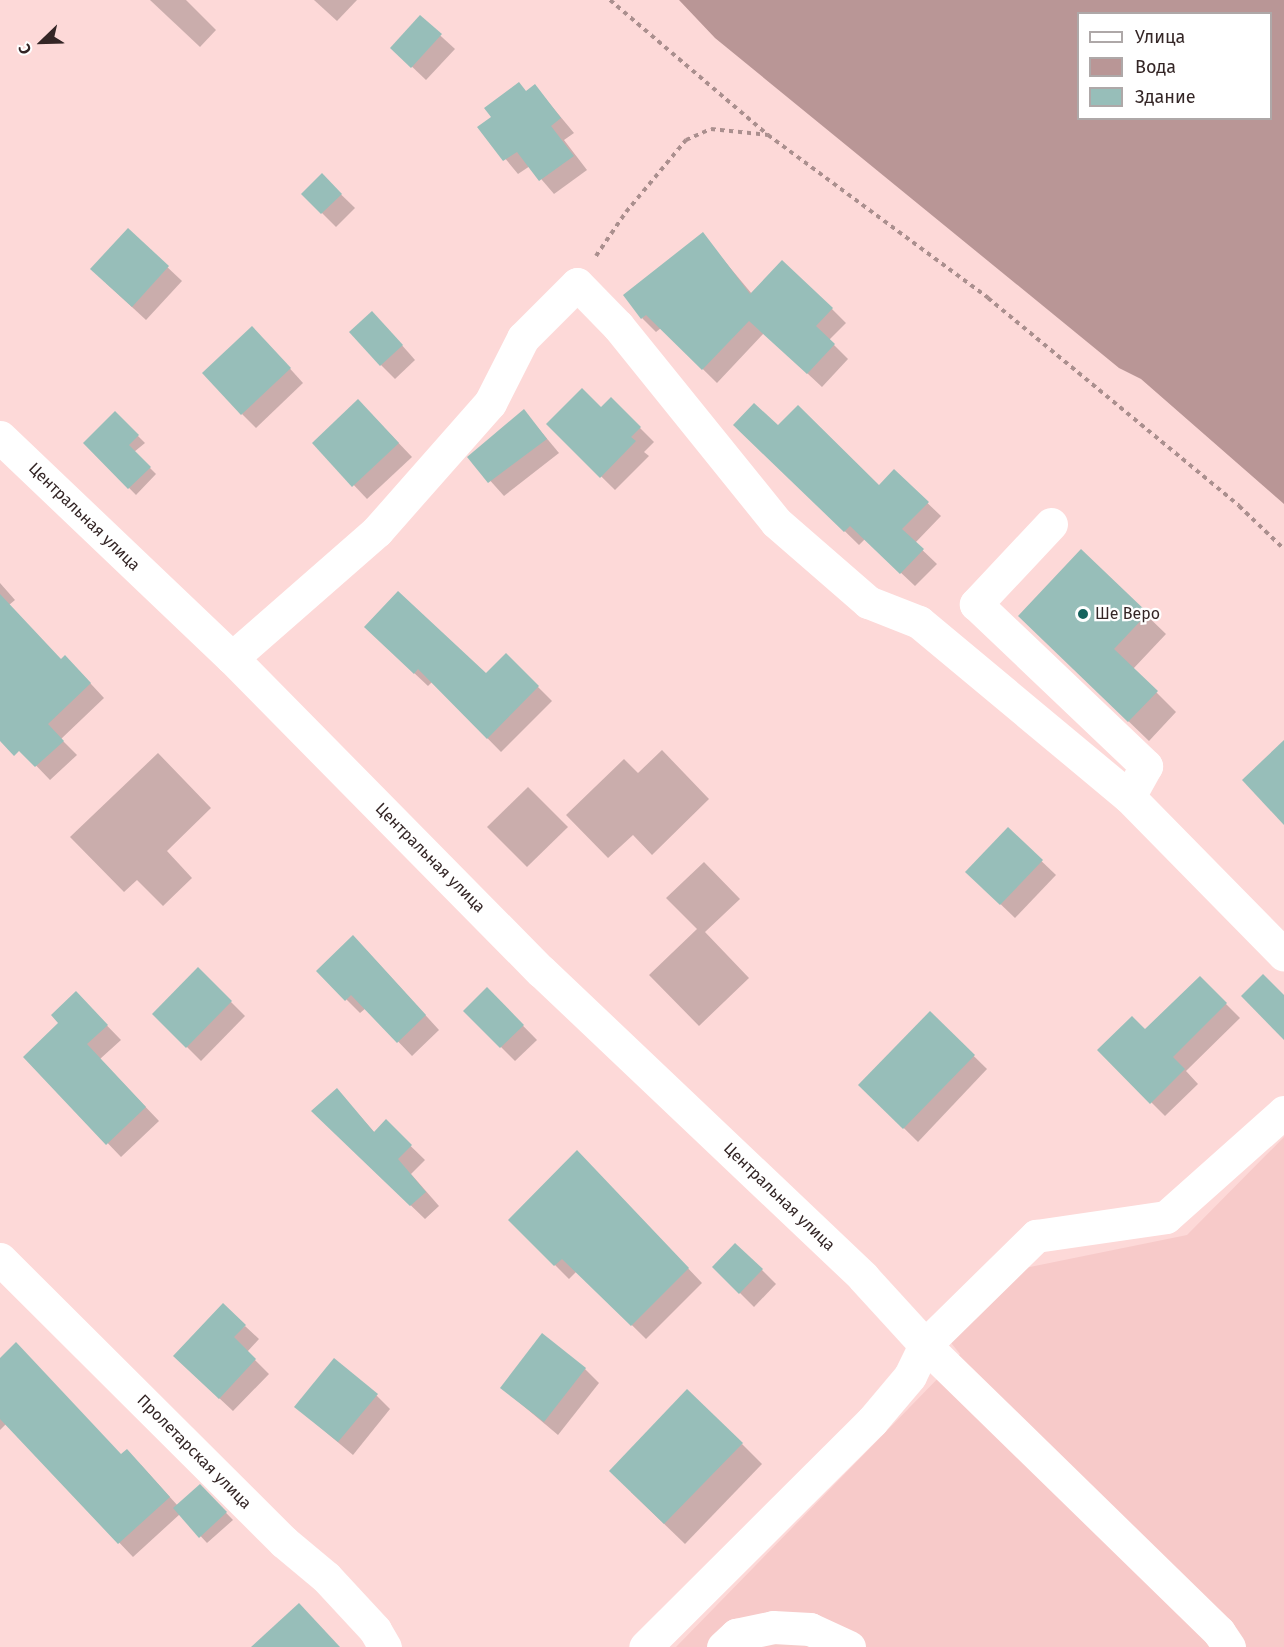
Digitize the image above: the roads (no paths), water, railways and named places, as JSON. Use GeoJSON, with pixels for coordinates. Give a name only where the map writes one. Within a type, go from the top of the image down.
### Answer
{"type":"FeatureCollection","features":[{"type":"Feature","properties":{"kind":"street"},"geometry":{"type":"LineString","coordinates":[[232,658],[377,531],[490,403],[523,338],[577,284],[618,326],[776,522],[868,602],[919,622],[1129,796],[1284,955]]}},
{"type":"Feature","properties":{"kind":"street","name":"Центральная улица"},"geometry":{"type":"LineString","coordinates":[[0,437],[232,658],[541,971],[863,1277],[924,1345],[1219,1632],[1229,1647]]}},
{"type":"Feature","properties":{"kind":"street"},"geometry":{"type":"LineString","coordinates":[[1051,524],[976,604],[1146,766],[1129,796]]}},
{"type":"Feature","properties":{"kind":"street"},"geometry":{"type":"LineString","coordinates":[[645,1647],[872,1421],[910,1376],[924,1345],[1036,1236],[1167,1216],[1284,1112]]}},
{"type":"Feature","properties":{"kind":"street","name":"Пролетарская улица"},"geometry":{"type":"LineString","coordinates":[[0,1259],[284,1542],[326,1577],[375,1630],[385,1647]]}},
{"type":"Feature","properties":{"kind":"street"},"geometry":{"type":"LineString","coordinates":[[723,1647],[736,1635],[773,1627],[810,1629],[849,1647]]}},
{"type":"Feature","properties":{"kind":"water"},"geometry":{"type":"Polygon","coordinates":[[[679,0],[1284,0],[1284,504],[1141,379],[1119,368],[715,38],[679,0]]]}},
{"type":"Feature","properties":{"kind":"place","name":"Ше Веро"},"geometry":{"type":"Point","coordinates":[1083,614]}}]}
